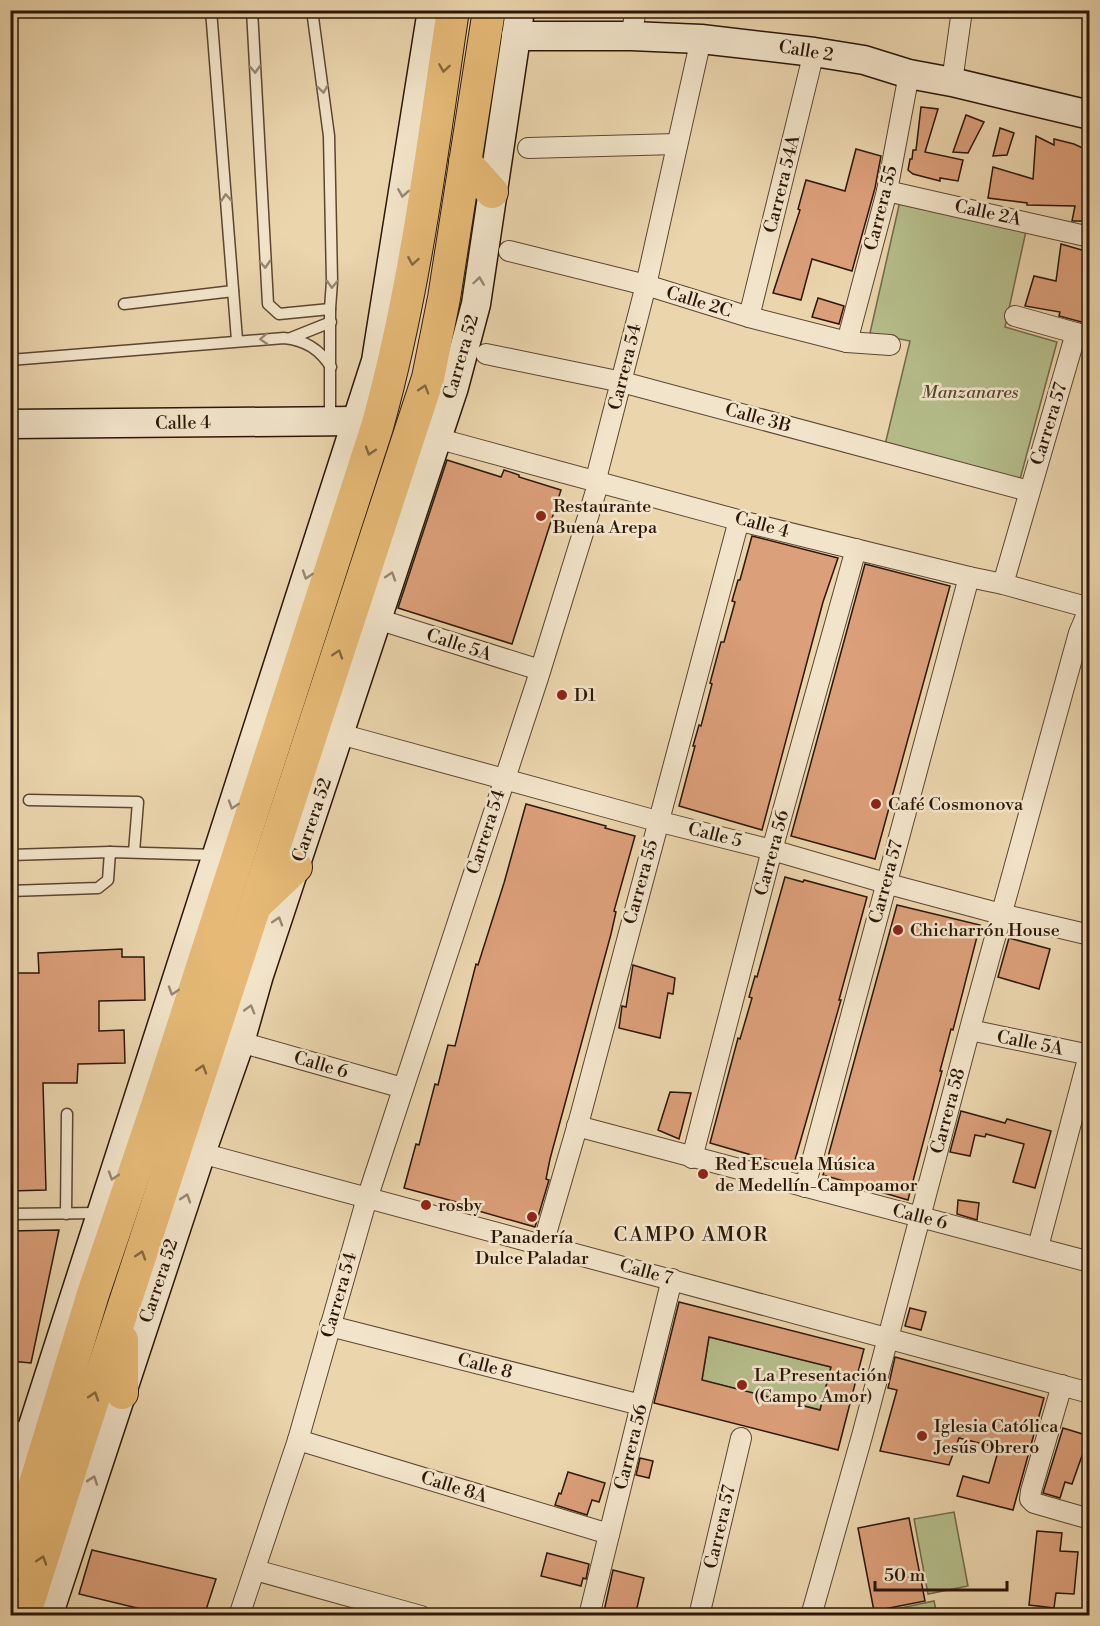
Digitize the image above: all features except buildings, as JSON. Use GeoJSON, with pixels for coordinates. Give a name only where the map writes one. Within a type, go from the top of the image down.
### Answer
{"type":"FeatureCollection","features":[{"type":"Feature","properties":{"kind":"main road","name":"Carrera 52"},"geometry":{"type":"LineString","coordinates":[[10,1566],[42,1436],[93,1294],[151,1091],[377,427],[397,353],[423,139],[453,10]]}},
{"type":"Feature","properties":{"kind":"main road","name":"Carrera 52"},"geometry":{"type":"LineString","coordinates":[[24,1616],[42,1436],[122,1310],[428,378],[444,298],[489,10]]}},
{"type":"Feature","properties":{"kind":"main road"},"geometry":{"type":"LineString","coordinates":[[465,162],[492,192]]}},
{"type":"Feature","properties":{"kind":"main road"},"geometry":{"type":"LineString","coordinates":[[256,905],[296,867]]}},
{"type":"Feature","properties":{"kind":"main road"},"geometry":{"type":"LineString","coordinates":[[43,1398],[93,1294]]}},
{"type":"Feature","properties":{"kind":"main road"},"geometry":{"type":"LineString","coordinates":[[122,1310],[122,1393]]}},
{"type":"Feature","properties":{"kind":"street","name":"Carrera 52"},"geometry":{"type":"LineString","coordinates":[[10,1497],[42,1436],[43,1398],[101,1213],[151,1091],[343,421],[376,360],[423,139],[432,10]]}},
{"type":"Feature","properties":{"kind":"street"},"geometry":{"type":"LineString","coordinates":[[952,82],[962,10]]}},
{"type":"Feature","properties":{"kind":"street","name":"Carrera 52"},"geometry":{"type":"LineString","coordinates":[[48,1616],[201,1152],[240,1042],[259,975],[454,387],[476,304],[518,23]]}},
{"type":"Feature","properties":{"kind":"street","name":"Calle 2"},"geometry":{"type":"LineString","coordinates":[[518,23],[633,23],[701,39],[864,60],[909,74],[1089,115]]}},
{"type":"Feature","properties":{"kind":"street","name":"Carrera 54"},"geometry":{"type":"LineString","coordinates":[[239,1616],[298,1440],[368,1197],[596,491],[598,471],[646,285],[701,39]]}},
{"type":"Feature","properties":{"kind":"street","name":"Carrera 54A"},"geometry":{"type":"LineString","coordinates":[[749,317],[814,52]]}},
{"type":"Feature","properties":{"kind":"street","name":"Carrera 55"},"geometry":{"type":"LineString","coordinates":[[847,342],[887,191],[909,74]]}},
{"type":"Feature","properties":{"kind":"street"},"geometry":{"type":"LineString","coordinates":[[528,148],[677,144]]}},
{"type":"Feature","properties":{"kind":"street","name":"Calle 2A"},"geometry":{"type":"LineString","coordinates":[[887,191],[1089,237]]}},
{"type":"Feature","properties":{"kind":"street","name":"Calle 2C"},"geometry":{"type":"LineString","coordinates":[[509,251],[646,285],[749,317],[847,342],[890,345]]}},
{"type":"Feature","properties":{"kind":"street"},"geometry":{"type":"LineString","coordinates":[[1015,316],[1083,335]]}},
{"type":"Feature","properties":{"kind":"street","name":"Carrera 57"},"geometry":{"type":"LineString","coordinates":[[1003,584],[1029,491],[1083,335]]}},
{"type":"Feature","properties":{"kind":"street","name":"Calle 3B"},"geometry":{"type":"LineString","coordinates":[[486,354],[622,382],[1029,491]]}},
{"type":"Feature","properties":{"kind":"street","name":"Calle 4"},"geometry":{"type":"LineString","coordinates":[[10,424],[343,421]]}},
{"type":"Feature","properties":{"kind":"street","name":"Calle 4"},"geometry":{"type":"LineString","coordinates":[[436,438],[739,520],[1089,607]]}},
{"type":"Feature","properties":{"kind":"street","name":"Carrera 55"},"geometry":{"type":"LineString","coordinates":[[543,1244],[577,1126],[739,520]]}},
{"type":"Feature","properties":{"kind":"street","name":"Carrera 56"},"geometry":{"type":"LineString","coordinates":[[692,1158],[772,850],[856,549]]}},
{"type":"Feature","properties":{"kind":"street","name":"Carrera 57"},"geometry":{"type":"LineString","coordinates":[[805,1187],[969,577]]}},
{"type":"Feature","properties":{"kind":"street","name":"Carrera 58"},"geometry":{"type":"LineString","coordinates":[[811,1616],[862,1436],[1001,914],[1079,633],[1089,607]]}},
{"type":"Feature","properties":{"kind":"street","name":"Calle 5A"},"geometry":{"type":"LineString","coordinates":[[377,619],[540,670]]}},
{"type":"Feature","properties":{"kind":"street","name":"Calle 5"},"geometry":{"type":"LineString","coordinates":[[340,734],[1001,914],[1089,935]]}},
{"type":"Feature","properties":{"kind":"street","name":"Calle 5A"},"geometry":{"type":"LineString","coordinates":[[970,1030],[1089,1055]]}},
{"type":"Feature","properties":{"kind":"street","name":"Calle 6"},"geometry":{"type":"LineString","coordinates":[[240,1042],[403,1088]]}},
{"type":"Feature","properties":{"kind":"street"},"geometry":{"type":"LineString","coordinates":[[1038,1247],[1089,1055]]}},
{"type":"Feature","properties":{"kind":"street","name":"Calle 6"},"geometry":{"type":"LineString","coordinates":[[577,1126],[1089,1262]]}},
{"type":"Feature","properties":{"kind":"street","name":"Calle 7"},"geometry":{"type":"LineString","coordinates":[[201,1152],[1089,1393]]}},
{"type":"Feature","properties":{"kind":"street","name":"Carrera 56"},"geometry":{"type":"LineString","coordinates":[[589,1616],[672,1279]]}},
{"type":"Feature","properties":{"kind":"street","name":"Calle 8"},"geometry":{"type":"LineString","coordinates":[[330,1326],[641,1405]]}},
{"type":"Feature","properties":{"kind":"street"},"geometry":{"type":"LineString","coordinates":[[1062,1385],[1030,1499],[1034,1503],[1089,1519]]}},
{"type":"Feature","properties":{"kind":"street","name":"Carrera 57"},"geometry":{"type":"LineString","coordinates":[[699,1616],[741,1438]]}},
{"type":"Feature","properties":{"kind":"street","name":"Calle 8A"},"geometry":{"type":"LineString","coordinates":[[298,1440],[609,1534]]}},
{"type":"Feature","properties":{"kind":"street"},"geometry":{"type":"LineString","coordinates":[[255,1570],[421,1616]]}},
{"type":"Feature","properties":{"kind":"lane"},"geometry":{"type":"LineString","coordinates":[[211,10],[237,340]]}},
{"type":"Feature","properties":{"kind":"lane"},"geometry":{"type":"LineString","coordinates":[[252,10],[268,304],[279,314],[330,309]]}},
{"type":"Feature","properties":{"kind":"lane"},"geometry":{"type":"LineString","coordinates":[[312,10],[329,136],[332,368],[343,421]]}},
{"type":"Feature","properties":{"kind":"lane"},"geometry":{"type":"LineString","coordinates":[[124,304],[233,291]]}},
{"type":"Feature","properties":{"kind":"lane"},"geometry":{"type":"LineString","coordinates":[[291,339],[331,322]]}},
{"type":"Feature","properties":{"kind":"lane"},"geometry":{"type":"LineString","coordinates":[[10,360],[237,340],[291,339],[316,348],[332,368]]}},
{"type":"Feature","properties":{"kind":"lane"},"geometry":{"type":"LineString","coordinates":[[29,800],[138,802],[134,852]]}},
{"type":"Feature","properties":{"kind":"lane"},"geometry":{"type":"LineString","coordinates":[[10,891],[98,888],[108,880],[110,852]]}},
{"type":"Feature","properties":{"kind":"lane"},"geometry":{"type":"LineString","coordinates":[[10,855],[134,852],[217,855]]}},
{"type":"Feature","properties":{"kind":"lane"},"geometry":{"type":"LineString","coordinates":[[66,1214],[67,1114]]}},
{"type":"Feature","properties":{"kind":"lane"},"geometry":{"type":"LineString","coordinates":[[10,1214],[101,1213]]}},
{"type":"Feature","properties":{"kind":"green space","name":"Manzanares"},"geometry":{"type":"Polygon","coordinates":[[[900,201],[1026,231],[1005,327],[1057,342],[1019,483],[884,449],[910,341],[870,333],[900,201]]]}},
{"type":"Feature","properties":{"kind":"green space"},"geometry":{"type":"Polygon","coordinates":[[[709,1337],[831,1367],[820,1410],[702,1380],[709,1337]]]}},
{"type":"Feature","properties":{"kind":"green space"},"geometry":{"type":"Polygon","coordinates":[[[954,1512],[968,1586],[928,1594],[914,1519],[954,1512]]]}},
{"type":"Feature","properties":{"kind":"green space"},"geometry":{"type":"Polygon","coordinates":[[[934,1601],[937,1615],[897,1615],[896,1609],[934,1601]]]}},
{"type":"Feature","properties":{"kind":"place","name":"Restaurante Buena Arepa"},"geometry":{"type":"Point","coordinates":[541,516]}},
{"type":"Feature","properties":{"kind":"place","name":"D1"},"geometry":{"type":"Point","coordinates":[562,695]}},
{"type":"Feature","properties":{"kind":"place","name":"Café Cosmonova"},"geometry":{"type":"Point","coordinates":[876,804]}},
{"type":"Feature","properties":{"kind":"place","name":"Chicharrón House"},"geometry":{"type":"Point","coordinates":[898,930]}},
{"type":"Feature","properties":{"kind":"place","name":"Red Escuela Música de Medellín-Campoamor"},"geometry":{"type":"Point","coordinates":[703,1174]}},
{"type":"Feature","properties":{"kind":"place","name":"rosby"},"geometry":{"type":"Point","coordinates":[426,1205]}},
{"type":"Feature","properties":{"kind":"place","name":"Panadería Dulce Paladar"},"geometry":{"type":"Point","coordinates":[532,1217]}},
{"type":"Feature","properties":{"kind":"place","name":"La Presentación (Campo Amor)"},"geometry":{"type":"Point","coordinates":[742,1385]}},
{"type":"Feature","properties":{"kind":"place","name":"Iglesia Católica Jesús Obrero"},"geometry":{"type":"Point","coordinates":[922,1436]}},
{"type":"Feature","properties":{"kind":"district","name":"CAMPO AMOR"},"geometry":{"type":"Point","coordinates":[691,1235]}}]}
